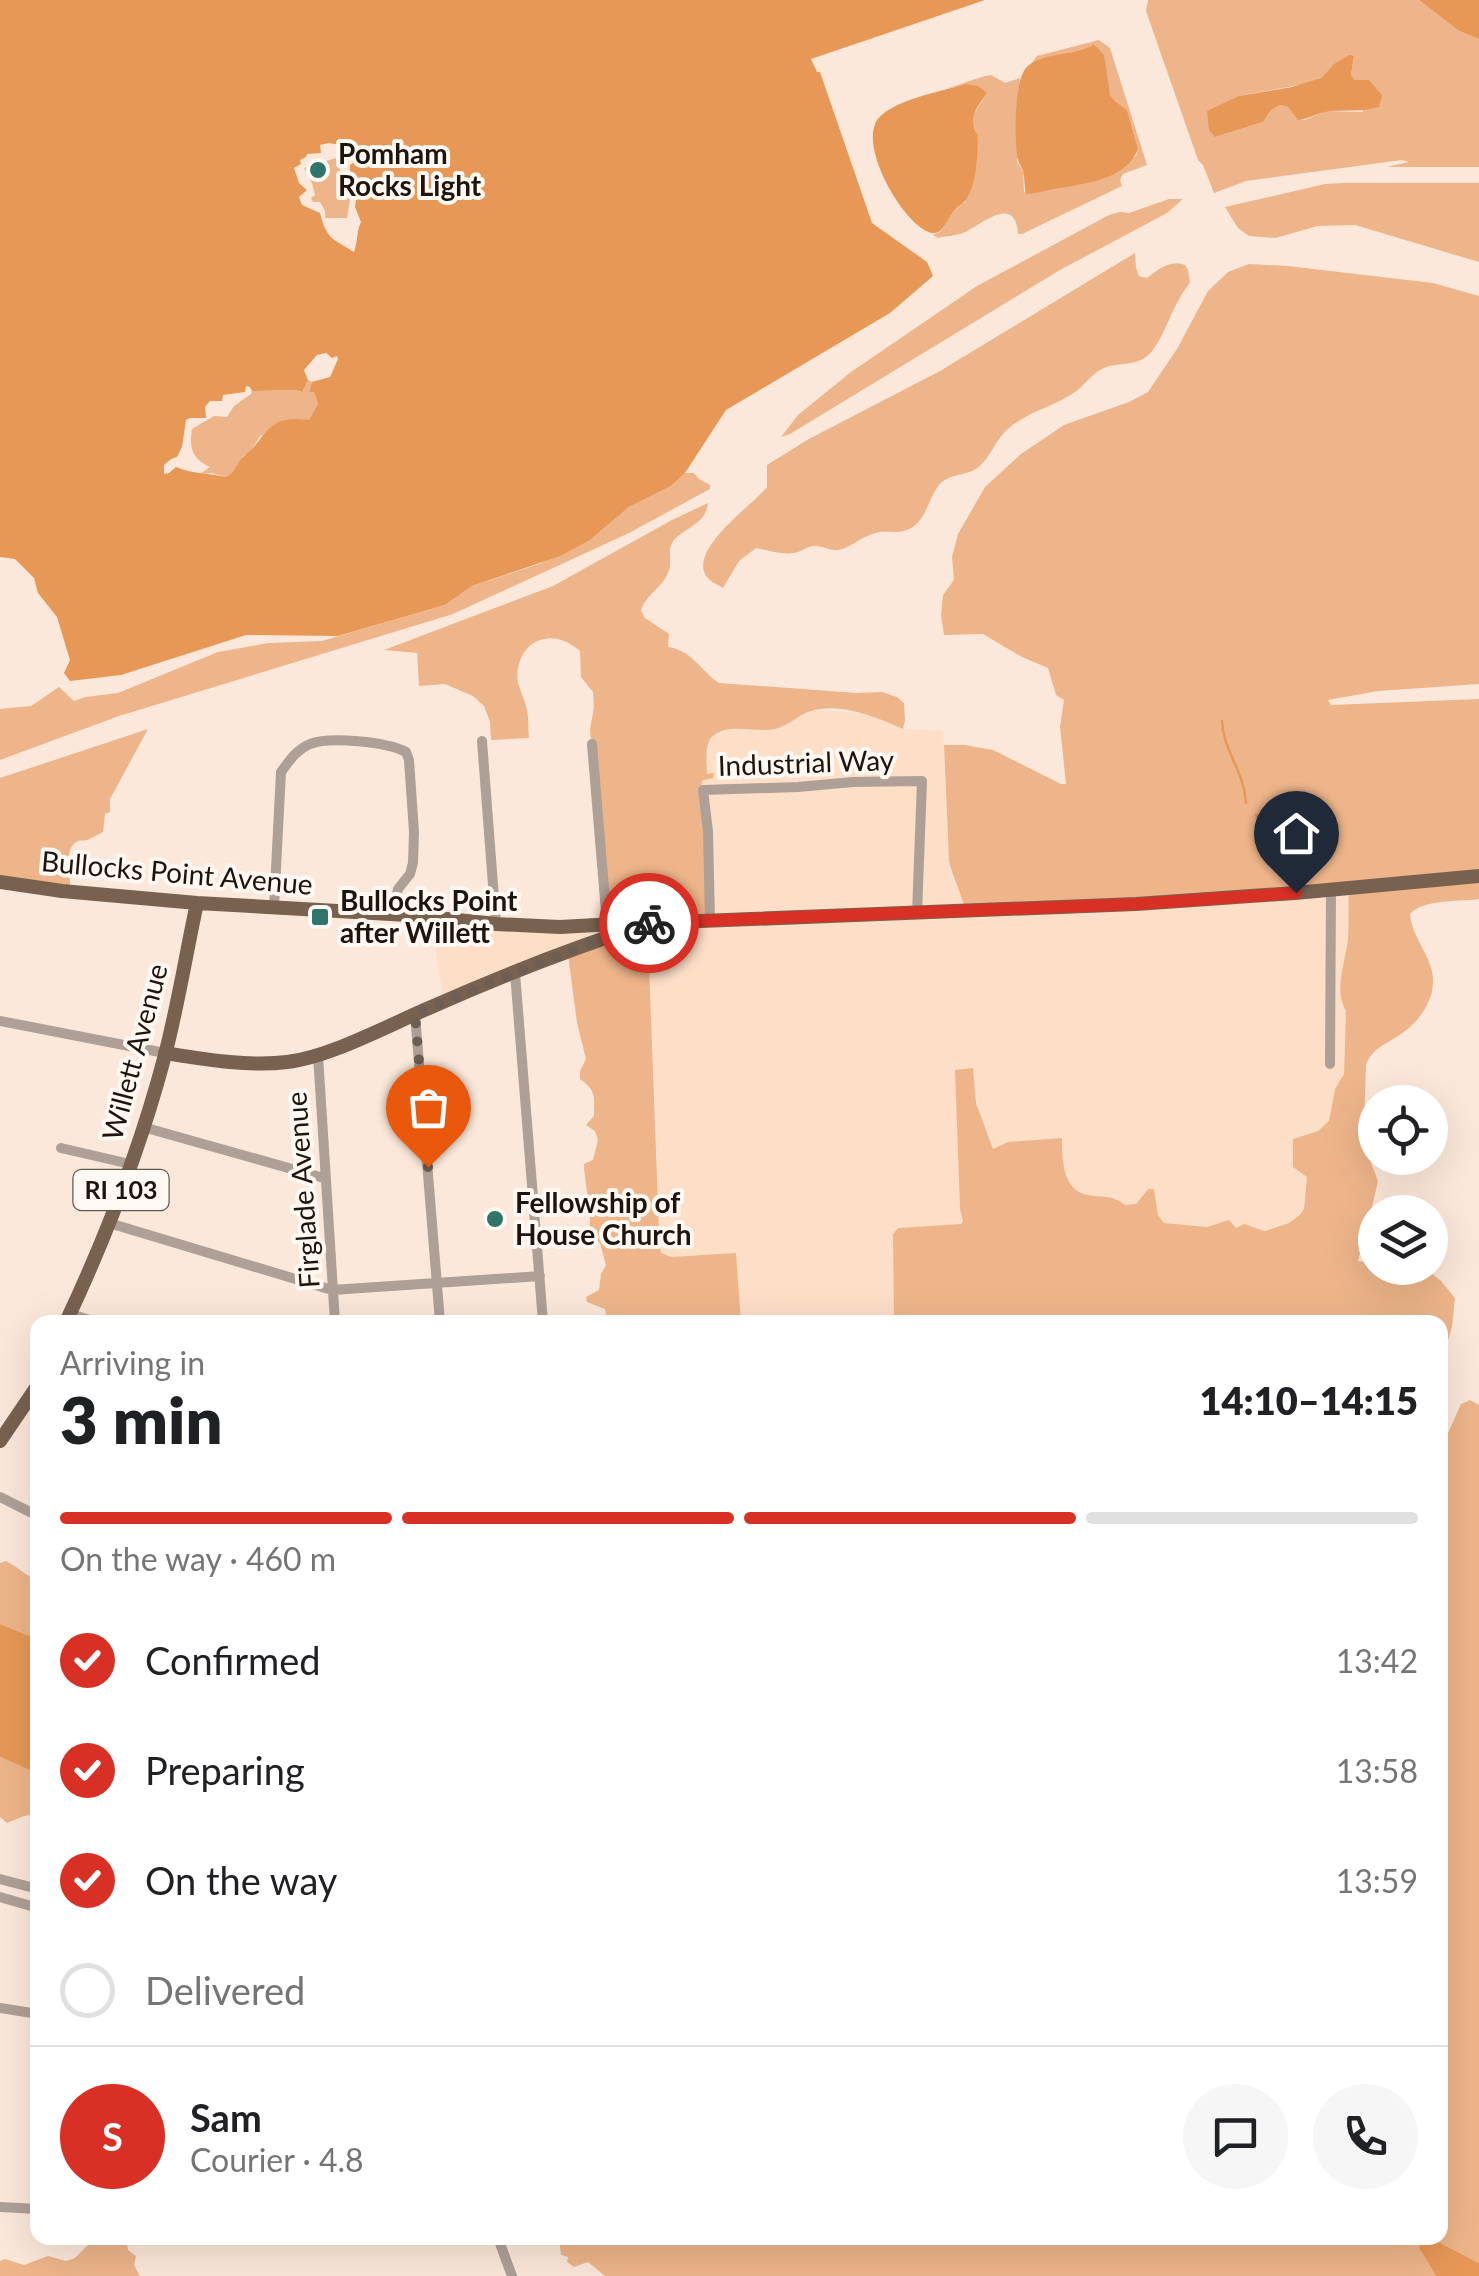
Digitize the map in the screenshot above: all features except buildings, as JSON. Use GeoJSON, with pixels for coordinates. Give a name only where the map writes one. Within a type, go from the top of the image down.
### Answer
{"type":"FeatureCollection","features":[{"type":"Feature","properties":{"kind":"main road","name":"Bullocks Point Avenue"},"geometry":{"type":"LineString","coordinates":[[0,882],[197,903],[607,930],[650,922],[1136,904],[1479,876]]}},
{"type":"Feature","properties":{"kind":"main road","name":"Willett Avenue"},"geometry":{"type":"LineString","coordinates":[[69,1315],[109,1223],[143,1128],[165,1053],[197,903]]}},
{"type":"Feature","properties":{"kind":"main road"},"geometry":{"type":"LineString","coordinates":[[560,927],[563,954]]}},
{"type":"Feature","properties":{"kind":"main road"},"geometry":{"type":"LineString","coordinates":[[165,1053],[281,1062],[318,1055],[563,954],[607,930]]}},
{"type":"Feature","properties":{"kind":"main road"},"geometry":{"type":"LineString","coordinates":[[2,1436],[30,1406]]}},
{"type":"Feature","properties":{"kind":"street"},"geometry":{"type":"LineString","coordinates":[[274,907],[282,772],[292,756],[311,744],[321,740],[355,742],[397,747],[406,752],[409,760],[413,863],[398,889],[393,914]]}},
{"type":"Feature","properties":{"kind":"street"},"geometry":{"type":"LineString","coordinates":[[482,741],[496,924]]}},
{"type":"Feature","properties":{"kind":"street"},"geometry":{"type":"LineString","coordinates":[[592,744],[607,930]]}},
{"type":"Feature","properties":{"kind":"street","name":"Industrial Way"},"geometry":{"type":"LineString","coordinates":[[710,921],[703,790],[853,782],[922,781],[917,913]]}},
{"type":"Feature","properties":{"kind":"street"},"geometry":{"type":"LineString","coordinates":[[1330,890],[1330,1064]]}},
{"type":"Feature","properties":{"kind":"street"},"geometry":{"type":"LineString","coordinates":[[516,973],[543,1315]]}},
{"type":"Feature","properties":{"kind":"street"},"geometry":{"type":"LineString","coordinates":[[415,1014],[439,1315]]}},
{"type":"Feature","properties":{"kind":"street"},"geometry":{"type":"LineString","coordinates":[[0,1021],[165,1053]]}},
{"type":"Feature","properties":{"kind":"street","name":"Firglade Avenue"},"geometry":{"type":"LineString","coordinates":[[318,1055],[334,1315]]}},
{"type":"Feature","properties":{"kind":"street"},"geometry":{"type":"LineString","coordinates":[[143,1128],[324,1178]]}},
{"type":"Feature","properties":{"kind":"street"},"geometry":{"type":"LineString","coordinates":[[60,1148],[130,1164]]}},
{"type":"Feature","properties":{"kind":"street"},"geometry":{"type":"LineString","coordinates":[[109,1223],[332,1290],[540,1276]]}},
{"type":"Feature","properties":{"kind":"street"},"geometry":{"type":"LineString","coordinates":[[0,1496],[30,1512]]}},
{"type":"Feature","properties":{"kind":"street"},"geometry":{"type":"LineString","coordinates":[[0,1878],[30,1886]]}},
{"type":"Feature","properties":{"kind":"street"},"geometry":{"type":"LineString","coordinates":[[0,1897],[30,1906]]}},
{"type":"Feature","properties":{"kind":"street"},"geometry":{"type":"LineString","coordinates":[[0,2008],[30,2013]]}},
{"type":"Feature","properties":{"kind":"street"},"geometry":{"type":"LineString","coordinates":[[0,2206],[30,2208]]}},
{"type":"Feature","properties":{"kind":"street"},"geometry":{"type":"LineString","coordinates":[[501,2245],[512,2276]]}},
{"type":"Feature","properties":{"kind":"shaded area"},"geometry":{"type":"Polygon","coordinates":[[[0,0],[985,0],[811,59],[820,72],[872,223],[927,262],[933,276],[890,313],[726,410],[685,473],[671,486],[629,507],[590,540],[560,556],[472,586],[445,605],[338,636],[246,635],[121,675],[70,681],[64,673],[70,660],[57,617],[38,593],[34,578],[15,559],[0,557],[0,0]],[[320,145],[321,153],[307,154],[294,168],[299,183],[307,190],[299,197],[302,205],[320,213],[332,238],[354,252],[361,222],[355,207],[359,180],[350,174],[353,163],[341,145],[320,145]],[[326,353],[317,355],[304,370],[308,380],[302,392],[252,391],[246,386],[245,392],[210,401],[205,407],[206,418],[186,420],[182,447],[177,457],[164,465],[164,474],[176,467],[226,477],[277,423],[309,420],[318,404],[314,392],[309,392],[312,382],[330,377],[338,359],[326,353]]]}},
{"type":"Feature","properties":{"kind":"shaded area"},"geometry":{"type":"Polygon","coordinates":[[[1148,0],[1419,0],[1459,31],[1479,39],[1479,167],[1387,167],[1409,162],[1402,160],[1246,181],[1214,193],[1198,160],[1146,11],[1148,0]],[[1354,57],[1334,64],[1321,78],[1305,84],[1239,96],[1215,137],[1263,122],[1280,105],[1305,120],[1326,111],[1363,112],[1351,75],[1354,57]]]}},
{"type":"Feature","properties":{"kind":"shaded area"},"geometry":{"type":"Polygon","coordinates":[[[1419,0],[1479,0],[1479,39],[1459,31],[1419,0]]]}},
{"type":"Feature","properties":{"kind":"shaded area"},"geometry":{"type":"Polygon","coordinates":[[[1099,40],[1110,48],[1147,165],[1123,174],[1122,186],[1022,234],[1018,234],[1011,215],[1004,214],[960,234],[938,238],[933,235],[965,202],[976,169],[978,137],[973,115],[987,93],[966,84],[945,89],[991,75],[1005,83],[1020,78],[1017,161],[1023,172],[1024,192],[1067,186],[1136,156],[1138,149],[1127,110],[1110,95],[1095,44],[1030,65],[1037,56],[1099,40]]]}},
{"type":"Feature","properties":{"kind":"shaded area"},"geometry":{"type":"Polygon","coordinates":[[[1094,44],[1104,55],[1110,95],[1127,110],[1138,149],[1126,166],[1109,177],[1026,194],[1016,136],[1017,95],[1023,73],[1035,61],[1094,44]]]}},
{"type":"Feature","properties":{"kind":"shaded area"},"geometry":{"type":"Polygon","coordinates":[[[1349,55],[1354,56],[1354,80],[1369,80],[1382,95],[1379,107],[1326,112],[1298,120],[1288,107],[1280,105],[1263,122],[1215,137],[1209,130],[1207,111],[1239,96],[1321,78],[1349,55]]]}},
{"type":"Feature","properties":{"kind":"shaded area"},"geometry":{"type":"Polygon","coordinates":[[[966,84],[987,93],[973,117],[978,135],[974,180],[965,201],[941,230],[932,233],[907,214],[883,177],[873,137],[876,122],[891,108],[966,84]]]}},
{"type":"Feature","properties":{"kind":"shaded area"},"geometry":{"type":"Polygon","coordinates":[[[336,158],[350,200],[347,218],[325,218],[320,202],[311,198],[315,195],[304,168],[336,158]]]}},
{"type":"Feature","properties":{"kind":"shaded area"},"geometry":{"type":"Polygon","coordinates":[[[1342,183],[1479,183],[1479,262],[1355,225],[1318,226],[1275,238],[1249,236],[1238,228],[1225,207],[1342,183]]]}},
{"type":"Feature","properties":{"kind":"shaded area"},"geometry":{"type":"Polygon","coordinates":[[[1169,199],[1183,199],[1167,213],[1060,270],[781,437],[798,415],[851,372],[977,286],[1109,215],[1129,213],[1169,199]]]}},
{"type":"Feature","properties":{"kind":"shaded area"},"geometry":{"type":"Polygon","coordinates":[[[1135,253],[1139,276],[1147,278],[1165,266],[1179,264],[1188,270],[1190,283],[1148,356],[1100,370],[1067,397],[1016,423],[979,466],[939,485],[911,528],[874,533],[838,550],[815,546],[784,553],[756,548],[739,561],[723,588],[706,576],[703,563],[707,551],[767,487],[767,465],[940,371],[1135,253]]]}},
{"type":"Feature","properties":{"kind":"shaded area"},"geometry":{"type":"Polygon","coordinates":[[[1249,264],[1433,283],[1479,296],[1479,684],[1378,691],[1328,700],[1331,705],[1479,699],[1479,899],[1432,903],[1410,914],[1432,973],[1430,997],[1413,1024],[1376,1050],[1366,1065],[1365,1085],[1358,1085],[1358,1175],[1376,1175],[1378,1181],[1375,1195],[1358,1195],[1358,1285],[1444,1285],[1455,1298],[1448,1340],[1448,1315],[894,1315],[893,1234],[898,1228],[963,1221],[955,1070],[973,1068],[976,1103],[993,1149],[1008,1142],[1062,1138],[1066,1176],[1084,1194],[1111,1198],[1125,1205],[1136,1204],[1148,1189],[1154,1189],[1158,1215],[1164,1223],[1207,1227],[1229,1220],[1236,1228],[1244,1224],[1265,1231],[1289,1223],[1304,1209],[1307,1177],[1293,1167],[1293,1139],[1318,1131],[1329,1121],[1335,1089],[1344,1074],[1346,1011],[1340,985],[1348,938],[1349,888],[965,911],[949,861],[944,745],[993,750],[1066,784],[1060,727],[1064,700],[1056,695],[1048,668],[983,634],[944,635],[943,595],[954,580],[952,557],[958,534],[985,487],[1021,454],[1064,425],[1148,392],[1208,291],[1228,272],[1249,264]]]}},
{"type":"Feature","properties":{"kind":"shaded area"},"geometry":{"type":"Polygon","coordinates":[[[308,380],[312,382],[309,391],[314,392],[318,404],[309,421],[300,419],[260,436],[235,471],[226,477],[200,474],[210,467],[193,452],[192,429],[214,416],[227,417],[252,391],[301,392],[308,380]]]}},
{"type":"Feature","properties":{"kind":"shaded area"},"geometry":{"type":"Polygon","coordinates":[[[685,473],[694,473],[710,489],[629,533],[453,614],[119,716],[0,760],[0,709],[31,706],[59,687],[74,701],[118,693],[218,652],[269,643],[322,641],[445,605],[472,586],[539,564],[590,540],[629,507],[671,486],[685,473]]]}},
{"type":"Feature","properties":{"kind":"shaded area"},"geometry":{"type":"Polygon","coordinates":[[[708,503],[701,519],[673,541],[668,573],[641,611],[669,634],[668,647],[690,657],[719,683],[882,692],[904,703],[903,729],[858,712],[834,708],[806,713],[775,729],[727,730],[710,739],[707,774],[714,773],[701,786],[711,921],[662,924],[648,938],[661,1253],[671,1257],[736,1253],[740,1315],[606,1315],[605,1309],[587,1302],[586,1297],[599,1290],[606,1265],[600,1243],[588,1234],[584,1164],[593,1160],[598,1140],[595,1131],[586,1125],[594,1116],[594,1099],[580,1079],[586,1059],[568,955],[612,925],[590,729],[593,692],[581,677],[580,651],[564,641],[549,638],[526,650],[517,676],[527,710],[529,738],[491,740],[484,706],[473,696],[445,684],[419,686],[417,653],[384,650],[553,586],[708,503]]]}},
{"type":"Feature","properties":{"kind":"shaded area"},"geometry":{"type":"Polygon","coordinates":[[[813,710],[861,713],[903,729],[943,731],[949,861],[963,905],[1349,888],[1341,989],[1341,1004],[1346,1011],[1344,1074],[1335,1089],[1329,1121],[1294,1144],[1293,1167],[1307,1176],[1300,1216],[1265,1231],[1247,1226],[1237,1228],[1228,1221],[1207,1227],[1164,1223],[1148,1189],[1136,1204],[1125,1205],[1114,1196],[1088,1196],[1070,1186],[1062,1166],[1018,1142],[993,1149],[974,1089],[955,1071],[963,1220],[961,1224],[898,1228],[893,1234],[894,1315],[740,1315],[736,1254],[670,1257],[661,1253],[648,938],[662,924],[707,775],[709,741],[730,729],[773,730],[813,710]]]}},
{"type":"Feature","properties":{"kind":"shaded area"},"geometry":{"type":"Polygon","coordinates":[[[148,729],[110,799],[103,832],[78,841],[70,850],[70,891],[0,882],[0,778],[148,729]]]}},
{"type":"Feature","properties":{"kind":"shaded area"},"geometry":{"type":"Polygon","coordinates":[[[433,918],[632,925],[444,1003],[433,918]]]}},
{"type":"Feature","properties":{"kind":"shaded area"},"geometry":{"type":"Polygon","coordinates":[[[1470,1400],[1479,1405],[1479,2263],[1444,2245],[1448,2245],[1448,1433],[1461,1404],[1470,1400]]]}},
{"type":"Feature","properties":{"kind":"shaded area"},"geometry":{"type":"Polygon","coordinates":[[[6,1561],[30,1576],[30,1636],[0,1624],[0,1563],[6,1561]]]}},
{"type":"Feature","properties":{"kind":"shaded area"},"geometry":{"type":"Polygon","coordinates":[[[0,1624],[30,1636],[30,1770],[0,1757],[0,1624]]]}},
{"type":"Feature","properties":{"kind":"shaded area"},"geometry":{"type":"Polygon","coordinates":[[[0,1757],[30,1770],[30,1815],[7,1823],[0,1817],[0,1757]]]}},
{"type":"Feature","properties":{"kind":"shaded area"},"geometry":{"type":"Polygon","coordinates":[[[88,2245],[127,2245],[136,2256],[134,2265],[140,2276],[0,2276],[0,2261],[5,2259],[24,2265],[48,2256],[66,2261],[88,2245]]]}},
{"type":"Feature","properties":{"kind":"shaded area"},"geometry":{"type":"Polygon","coordinates":[[[560,2245],[1420,2245],[1436,2276],[605,2276],[588,2262],[574,2267],[567,2262],[568,2257],[561,2255],[560,2245]]]}},
{"type":"Feature","properties":{"kind":"shaded area"},"geometry":{"type":"Polygon","coordinates":[[[1444,2245],[1479,2263],[1479,2276],[1436,2276],[1419,2248],[1444,2245]]]}},
{"type":"Feature","properties":{"kind":"waterway"},"geometry":{"type":"LineString","coordinates":[[1222,721],[1246,803]]}},
{"type":"Feature","properties":{"kind":"waterway"},"geometry":{"type":"LineString","coordinates":[[1256,815],[1282,827]]}},
{"type":"Feature","properties":{"kind":"way so far"},"geometry":{"type":"LineString","coordinates":[[428,1167],[415,1014],[649,923]]}},
{"type":"Feature","properties":{"kind":"place","name":"Pomham Rocks Light"},"geometry":{"type":"Point","coordinates":[318,170]}},
{"type":"Feature","properties":{"kind":"place","name":"Bullocks Point after Willett"},"geometry":{"type":"Point","coordinates":[320,917]}},
{"type":"Feature","properties":{"kind":"place","name":"Fellowship of House Church"},"geometry":{"type":"Point","coordinates":[495,1219]}},
{"type":"Feature","properties":{"kind":"route"},"geometry":{"type":"LineString","coordinates":[[649,923],[1136,904],[1296,893]]}}]}
